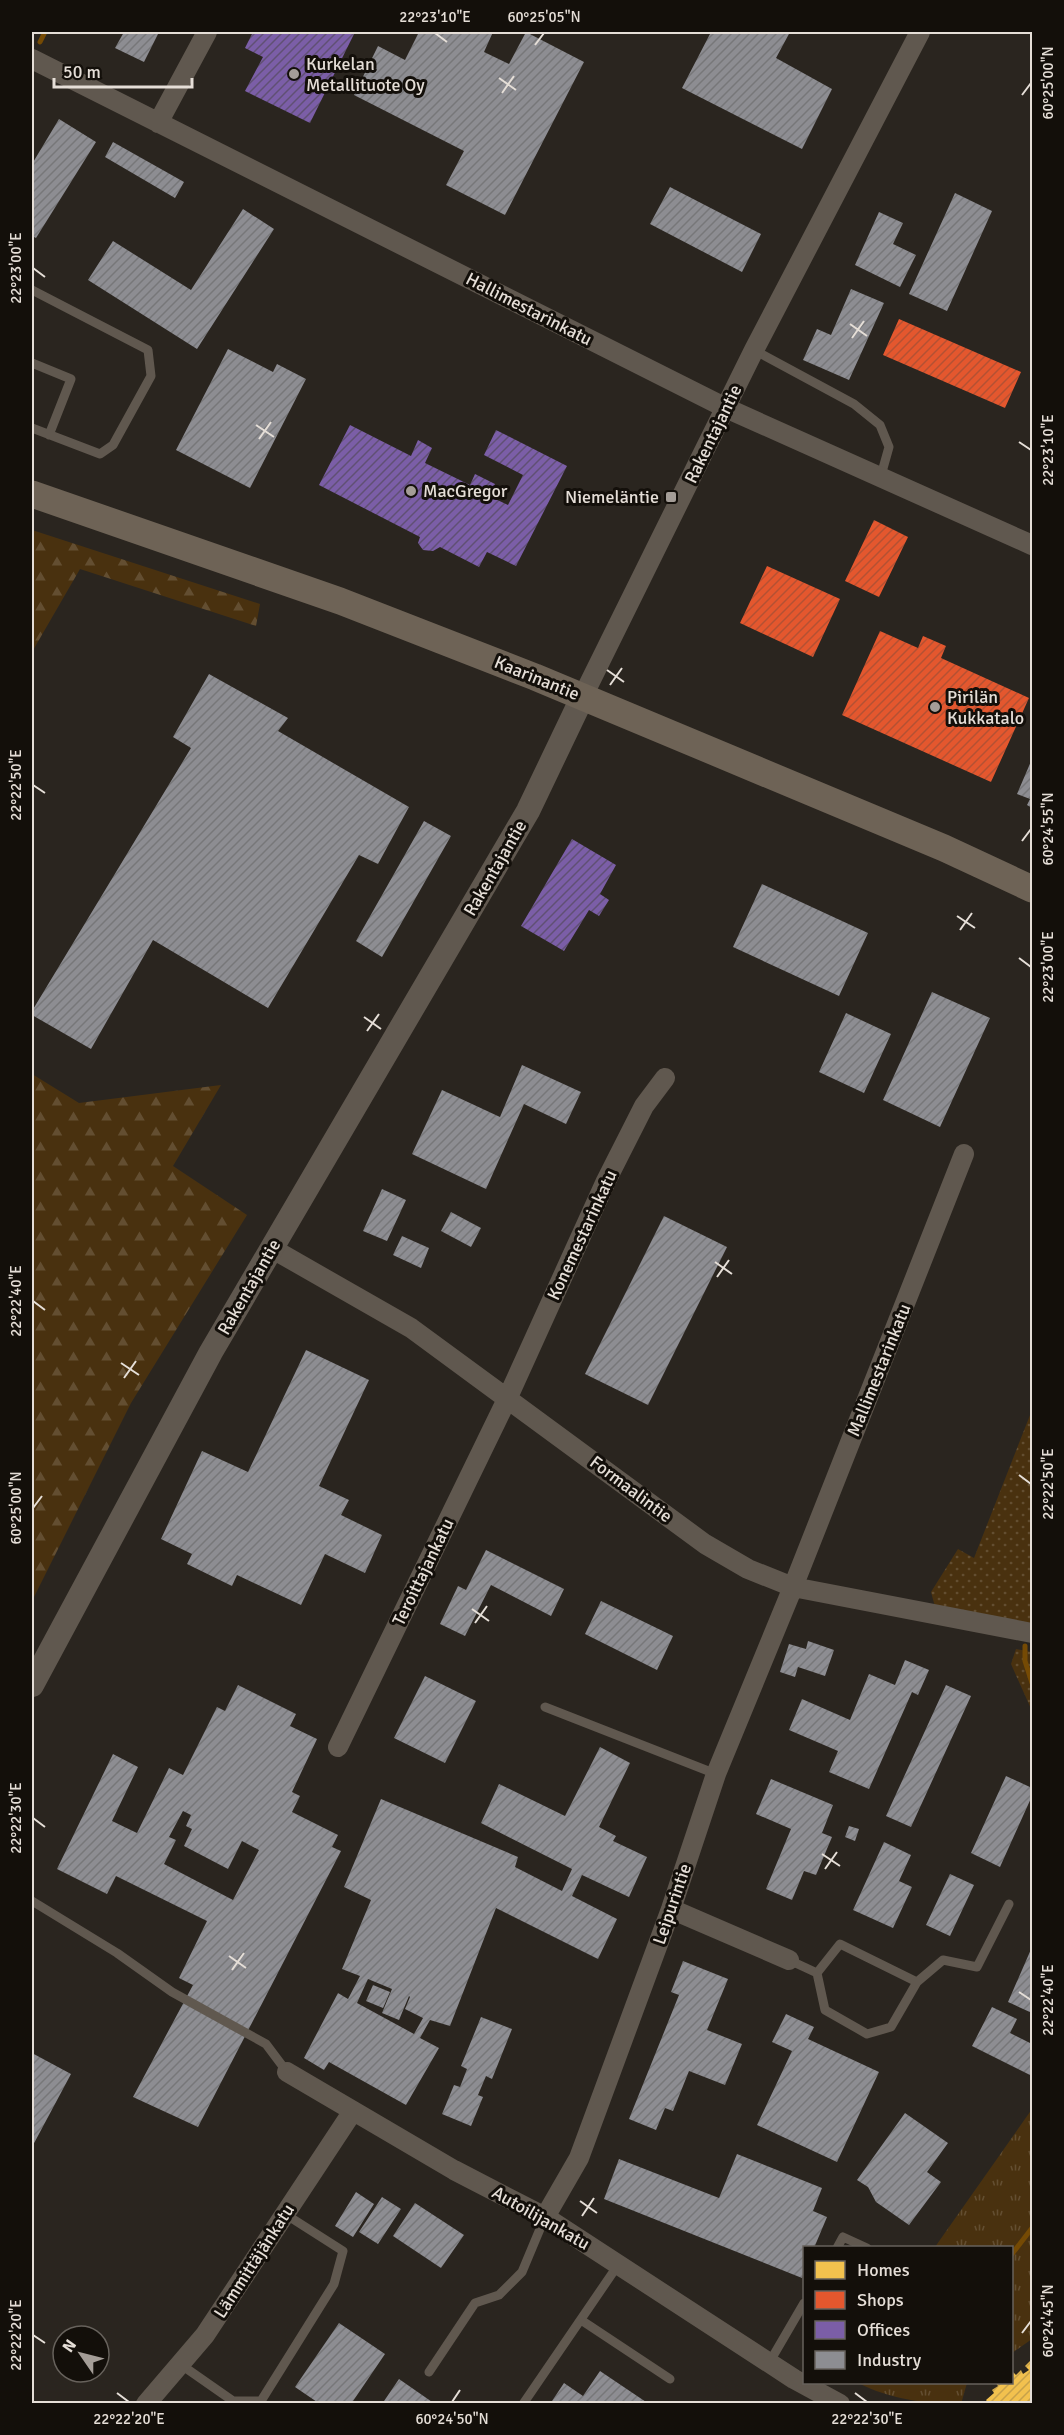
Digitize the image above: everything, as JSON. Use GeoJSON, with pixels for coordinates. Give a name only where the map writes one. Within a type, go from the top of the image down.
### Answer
{"type":"FeatureCollection","features":[{"type":"Feature","properties":{"kind":"main road","name":"Kaarinantie"},"geometry":{"type":"LineString","coordinates":[[32,494],[340,601],[583,696],[944,848],[1032,890]]}},
{"type":"Feature","properties":{"kind":"street"},"geometry":{"type":"LineString","coordinates":[[158,123],[207,32]]}},
{"type":"Feature","properties":{"kind":"street","name":"Rakentajantie"},"geometry":{"type":"LineString","coordinates":[[32,1685],[211,1352],[528,812],[754,350],[920,32]]}},
{"type":"Feature","properties":{"kind":"street","name":"Hallimestarinkatu"},"geometry":{"type":"LineString","coordinates":[[32,59],[726,408],[1032,545]]}},
{"type":"Feature","properties":{"kind":"street","name":"Konemestarinkatu"},"geometry":{"type":"LineString","coordinates":[[508,1397],[606,1180],[644,1106],[665,1078]]}},
{"type":"Feature","properties":{"kind":"street","name":"Mallimestarinkatu"},"geometry":{"type":"LineString","coordinates":[[793,1587],[964,1154]]}},
{"type":"Feature","properties":{"kind":"street","name":"Formaalintie"},"geometry":{"type":"LineString","coordinates":[[271,1248],[411,1328],[508,1397],[705,1544],[748,1569],[793,1587],[1032,1633]]}},
{"type":"Feature","properties":{"kind":"street","name":"Teroittajankatu"},"geometry":{"type":"LineString","coordinates":[[338,1747],[508,1397]]}},
{"type":"Feature","properties":{"kind":"street","name":"Leipurintie"},"geometry":{"type":"LineString","coordinates":[[545,2217],[579,2158],[671,1909],[716,1774],[793,1587]]}},
{"type":"Feature","properties":{"kind":"street"},"geometry":{"type":"LineString","coordinates":[[671,1909],[789,1960]]}},
{"type":"Feature","properties":{"kind":"street","name":"Autoilijankatu"},"geometry":{"type":"LineString","coordinates":[[287,2072],[454,2170],[545,2217],[803,2383]]}},
{"type":"Feature","properties":{"kind":"street","name":"Lämmittäjänkatu"},"geometry":{"type":"LineString","coordinates":[[146,2403],[205,2335],[353,2111]]}},
{"type":"Feature","properties":{"kind":"street","name":"Autoilijankatu"},"geometry":{"type":"LineString","coordinates":[[805,2384],[840,2403]]}},
{"type":"Feature","properties":{"kind":"lane"},"geometry":{"type":"LineString","coordinates":[[32,290],[147,350],[151,376],[113,445],[100,454],[32,428]]}},
{"type":"Feature","properties":{"kind":"lane"},"geometry":{"type":"LineString","coordinates":[[754,350],[854,404],[880,425],[889,447],[880,478]]}},
{"type":"Feature","properties":{"kind":"lane"},"geometry":{"type":"LineString","coordinates":[[32,363],[71,379],[49,435]]}},
{"type":"Feature","properties":{"kind":"lane"},"geometry":{"type":"LineString","coordinates":[[545,1707],[716,1774]]}},
{"type":"Feature","properties":{"kind":"lane"},"geometry":{"type":"LineString","coordinates":[[32,1901],[117,1953],[172,1992],[266,2044],[287,2072]]}},
{"type":"Feature","properties":{"kind":"lane"},"geometry":{"type":"LineString","coordinates":[[817,1974],[825,2010],[867,2034],[891,2027],[917,1982],[943,1960],[977,1967],[1009,1904]]}},
{"type":"Feature","properties":{"kind":"lane"},"geometry":{"type":"LineString","coordinates":[[817,1974],[840,1944],[917,1982]]}},
{"type":"Feature","properties":{"kind":"lane"},"geometry":{"type":"LineString","coordinates":[[789,1960],[817,1974]]}},
{"type":"Feature","properties":{"kind":"lane"},"geometry":{"type":"LineString","coordinates":[[180,2364],[233,2401],[261,2401],[334,2284],[343,2252],[285,2214]]}},
{"type":"Feature","properties":{"kind":"lane"},"geometry":{"type":"LineString","coordinates":[[429,2372],[475,2303],[499,2295],[522,2272],[545,2217]]}},
{"type":"Feature","properties":{"kind":"lane"},"geometry":{"type":"LineString","coordinates":[[838,2246],[843,2237],[865,2246]]}},
{"type":"Feature","properties":{"kind":"lane"},"geometry":{"type":"LineString","coordinates":[[523,2403],[618,2265]]}},
{"type":"Feature","properties":{"kind":"lane"},"geometry":{"type":"LineString","coordinates":[[769,2363],[803,2305]]}},
{"type":"Feature","properties":{"kind":"lane"},"geometry":{"type":"LineString","coordinates":[[581,2319],[670,2379]]}},
{"type":"Feature","properties":{"kind":"green space"},"geometry":{"type":"Polygon","coordinates":[[[32,530],[260,604],[256,626],[80,569],[32,652],[32,530]]]}},
{"type":"Feature","properties":{"kind":"green space"},"geometry":{"type":"Polygon","coordinates":[[[32,1074],[79,1103],[221,1085],[173,1166],[247,1215],[131,1403],[32,1601],[32,1074]]]}},
{"type":"Feature","properties":{"kind":"green space"},"geometry":{"type":"Polygon","coordinates":[[[1032,1410],[1032,1632],[937,1614],[931,1592],[958,1549],[974,1558],[1032,1410]]]}},
{"type":"Feature","properties":{"kind":"green space"},"geometry":{"type":"Polygon","coordinates":[[[1016,1649],[1032,1652],[1032,1711],[1011,1664],[1016,1649]]]}},
{"type":"Feature","properties":{"kind":"green space"},"geometry":{"type":"Polygon","coordinates":[[[1032,2109],[1032,2339],[1013,2352],[1013,2246],[936,2246],[1032,2109]]]}},
{"type":"Feature","properties":{"kind":"green space"},"geometry":{"type":"Polygon","coordinates":[[[860,2384],[967,2384],[961,2404],[908,2400],[860,2384]]]}},
{"type":"Feature","properties":{"kind":"building: Homes"},"geometry":{"type":"Polygon","coordinates":[[[1032,2359],[1032,2400],[1028,2404],[989,2404],[986,2400],[994,2393],[992,2390],[998,2386],[996,2384],[1013,2384],[1013,2372],[1016,2375],[1021,2370],[1023,2374],[1029,2370],[1025,2366],[1032,2359]]]}},
{"type":"Feature","properties":{"kind":"building: Shops"},"geometry":{"type":"Polygon","coordinates":[[[899,319],[1021,372],[1005,408],[883,355],[899,319]]]}},
{"type":"Feature","properties":{"kind":"building: Shops"},"geometry":{"type":"Polygon","coordinates":[[[874,520],[908,537],[879,597],[845,581],[874,520]]]}},
{"type":"Feature","properties":{"kind":"building: Shops"},"geometry":{"type":"Polygon","coordinates":[[[767,566],[840,599],[813,657],[740,623],[767,566]]]}},
{"type":"Feature","properties":{"kind":"building: Shops","name":"Pirilän Kukkatalo"},"geometry":{"type":"Polygon","coordinates":[[[880,631],[918,648],[923,636],[946,646],[941,658],[1029,698],[991,782],[842,715],[880,631]]]}},
{"type":"Feature","properties":{"kind":"building: Offices","name":"Kurkelan Metallituote Oy"},"geometry":{"type":"Polygon","coordinates":[[[253,32],[355,32],[310,123],[245,91],[263,57],[245,48],[253,32]]]}},
{"type":"Feature","properties":{"kind":"building: Offices","name":"MacGregor"},"geometry":{"type":"Polygon","coordinates":[[[350,425],[411,456],[418,440],[432,448],[425,463],[470,485],[475,474],[495,484],[489,496],[508,505],[523,475],[484,455],[496,430],[567,466],[516,566],[487,552],[479,567],[440,547],[433,551],[423,550],[418,543],[420,537],[319,485],[350,425]]]}},
{"type":"Feature","properties":{"kind":"building: Offices"},"geometry":{"type":"Polygon","coordinates":[[[572,839],[616,865],[600,894],[609,900],[599,916],[589,910],[564,951],[521,926],[572,839]]]}},
{"type":"Feature","properties":{"kind":"building: Industry"},"geometry":{"type":"Polygon","coordinates":[[[124,32],[159,32],[144,62],[115,48],[124,32]]]}},
{"type":"Feature","properties":{"kind":"building: Industry"},"geometry":{"type":"Polygon","coordinates":[[[419,32],[493,32],[484,52],[509,64],[526,32],[584,62],[505,215],[446,185],[464,151],[354,95],[378,46],[405,60],[419,32]]]}},
{"type":"Feature","properties":{"kind":"building: Industry"},"geometry":{"type":"Polygon","coordinates":[[[711,32],[790,32],[776,58],[832,89],[802,149],[682,88],[711,32]]]}},
{"type":"Feature","properties":{"kind":"building: Industry"},"geometry":{"type":"Polygon","coordinates":[[[59,119],[96,142],[36,238],[32,236],[32,164],[59,119]]]}},
{"type":"Feature","properties":{"kind":"building: Industry"},"geometry":{"type":"Polygon","coordinates":[[[113,142],[184,182],[175,198],[105,157],[113,142]]]}},
{"type":"Feature","properties":{"kind":"building: Industry"},"geometry":{"type":"Polygon","coordinates":[[[670,187],[761,234],[742,272],[650,224],[670,187]]]}},
{"type":"Feature","properties":{"kind":"building: Industry"},"geometry":{"type":"Polygon","coordinates":[[[955,193],[992,211],[947,311],[909,294],[955,193]]]}},
{"type":"Feature","properties":{"kind":"building: Industry"},"geometry":{"type":"Polygon","coordinates":[[[243,209],[274,229],[197,349],[88,280],[113,241],[191,290],[243,209]]]}},
{"type":"Feature","properties":{"kind":"building: Industry"},"geometry":{"type":"Polygon","coordinates":[[[879,212],[903,223],[893,244],[916,255],[900,287],[855,265],[879,212]]]}},
{"type":"Feature","properties":{"kind":"building: Industry"},"geometry":{"type":"Polygon","coordinates":[[[851,289],[884,303],[849,380],[803,360],[817,329],[831,335],[851,289]]]}},
{"type":"Feature","properties":{"kind":"building: Industry"},"geometry":{"type":"Polygon","coordinates":[[[228,349],[273,372],[277,364],[306,379],[250,488],[176,450],[228,349]]]}},
{"type":"Feature","properties":{"kind":"building: Industry"},"geometry":{"type":"Polygon","coordinates":[[[209,674],[288,718],[278,731],[409,807],[378,864],[359,855],[268,1008],[153,940],[91,1049],[32,1015],[32,1011],[191,748],[173,737],[209,674]]]}},
{"type":"Feature","properties":{"kind":"building: Industry"},"geometry":{"type":"Polygon","coordinates":[[[1032,759],[1032,808],[1027,805],[1030,799],[1017,794],[1032,759]]]}},
{"type":"Feature","properties":{"kind":"building: Industry"},"geometry":{"type":"Polygon","coordinates":[[[424,821],[451,836],[382,957],[356,941],[424,821]]]}},
{"type":"Feature","properties":{"kind":"building: Industry"},"geometry":{"type":"Polygon","coordinates":[[[762,884],[868,933],[839,996],[733,947],[762,884]]]}},
{"type":"Feature","properties":{"kind":"building: Industry"},"geometry":{"type":"Polygon","coordinates":[[[932,992],[990,1018],[940,1127],[883,1100],[932,992]]]}},
{"type":"Feature","properties":{"kind":"building: Industry"},"geometry":{"type":"Polygon","coordinates":[[[846,1013],[891,1034],[864,1093],[819,1072],[846,1013]]]}},
{"type":"Feature","properties":{"kind":"building: Industry"},"geometry":{"type":"Polygon","coordinates":[[[522,1065],[581,1092],[566,1124],[524,1104],[486,1189],[412,1154],[442,1090],[500,1117],[522,1065]]]}},
{"type":"Feature","properties":{"kind":"building: Industry"},"geometry":{"type":"Polygon","coordinates":[[[382,1189],[406,1200],[387,1241],[363,1231],[382,1189]]]}},
{"type":"Feature","properties":{"kind":"building: Industry"},"geometry":{"type":"Polygon","coordinates":[[[451,1212],[481,1228],[471,1247],[441,1231],[451,1212]]]}},
{"type":"Feature","properties":{"kind":"building: Industry"},"geometry":{"type":"Polygon","coordinates":[[[664,1216],[727,1247],[648,1405],[585,1374],[664,1216]]]}},
{"type":"Feature","properties":{"kind":"building: Industry"},"geometry":{"type":"Polygon","coordinates":[[[402,1236],[429,1248],[421,1268],[393,1255],[402,1236]]]}},
{"type":"Feature","properties":{"kind":"building: Industry"},"geometry":{"type":"Polygon","coordinates":[[[306,1350],[369,1380],[319,1486],[349,1500],[341,1515],[382,1535],[365,1573],[325,1554],[301,1605],[237,1575],[232,1586],[187,1564],[192,1554],[161,1539],[202,1451],[248,1472],[306,1350]]]}},
{"type":"Feature","properties":{"kind":"building: Industry"},"geometry":{"type":"Polygon","coordinates":[[[486,1550],[564,1589],[551,1616],[491,1585],[465,1636],[440,1624],[458,1586],[466,1590],[486,1550]]]}},
{"type":"Feature","properties":{"kind":"building: Industry"},"geometry":{"type":"Polygon","coordinates":[[[601,1601],[673,1636],[657,1670],[585,1634],[601,1601]]]}},
{"type":"Feature","properties":{"kind":"building: Industry"},"geometry":{"type":"Polygon","coordinates":[[[808,1641],[834,1650],[825,1676],[798,1667],[795,1677],[780,1672],[789,1644],[806,1649],[808,1641]]]}},
{"type":"Feature","properties":{"kind":"building: Industry"},"geometry":{"type":"Polygon","coordinates":[[[905,1660],[929,1670],[918,1695],[912,1692],[869,1789],[829,1772],[838,1751],[789,1730],[802,1699],[850,1720],[869,1674],[895,1685],[905,1660]]]}},
{"type":"Feature","properties":{"kind":"building: Industry"},"geometry":{"type":"Polygon","coordinates":[[[425,1676],[476,1701],[445,1763],[394,1738],[425,1676]]]}},
{"type":"Feature","properties":{"kind":"building: Industry"},"geometry":{"type":"Polygon","coordinates":[[[238,1685],[296,1714],[290,1726],[317,1739],[292,1792],[300,1796],[292,1812],[338,1835],[332,1847],[341,1851],[198,2127],[133,2097],[193,1985],[179,1978],[207,1921],[116,1876],[107,1894],[57,1869],[113,1754],[138,1767],[112,1821],[137,1833],[169,1768],[183,1775],[217,1707],[225,1711],[238,1685]],[[183,1811],[169,1837],[176,1840],[164,1864],[233,1900],[259,1850],[242,1841],[228,1869],[184,1846],[192,1829],[186,1826],[191,1815],[183,1811]]]}},
{"type":"Feature","properties":{"kind":"building: Industry"},"geometry":{"type":"Polygon","coordinates":[[[946,1685],[971,1696],[911,1827],[886,1816],[946,1685]]]}},
{"type":"Feature","properties":{"kind":"building: Industry"},"geometry":{"type":"Polygon","coordinates":[[[600,1747],[630,1763],[599,1827],[616,1836],[613,1841],[647,1857],[629,1897],[582,1875],[572,1896],[617,1919],[598,1959],[496,1908],[450,2026],[430,2020],[420,2038],[439,2048],[406,2105],[329,2062],[324,2070],[304,2058],[338,1993],[348,1999],[360,1976],[342,1969],[371,1900],[344,1887],[381,1799],[518,1857],[515,1867],[562,1891],[572,1869],[481,1823],[499,1784],[565,1816],[600,1747]],[[368,1979],[357,2003],[414,2034],[423,2018],[405,2009],[409,1996],[399,2020],[382,2013],[392,1989],[368,1979]]]}},
{"type":"Feature","properties":{"kind":"building: Industry"},"geometry":{"type":"Polygon","coordinates":[[[1006,1776],[1032,1788],[1032,1796],[1000,1867],[971,1853],[1006,1776]]]}},
{"type":"Feature","properties":{"kind":"building: Industry"},"geometry":{"type":"Polygon","coordinates":[[[771,1779],[833,1805],[822,1833],[832,1837],[816,1875],[804,1871],[792,1900],[766,1889],[791,1829],[756,1814],[771,1779]]]}},
{"type":"Feature","properties":{"kind":"building: Industry"},"geometry":{"type":"Polygon","coordinates":[[[849,1826],[859,1829],[855,1841],[845,1837],[849,1826]]]}},
{"type":"Feature","properties":{"kind":"building: Industry"},"geometry":{"type":"Polygon","coordinates":[[[884,1842],[911,1855],[899,1881],[912,1887],[893,1928],[853,1910],[884,1842]]]}},
{"type":"Feature","properties":{"kind":"building: Industry"},"geometry":{"type":"Polygon","coordinates":[[[950,1874],[974,1885],[950,1936],[926,1925],[950,1874]]]}},
{"type":"Feature","properties":{"kind":"building: Industry"},"geometry":{"type":"Polygon","coordinates":[[[1032,1947],[1032,2013],[1008,2002],[1032,1947]]]}},
{"type":"Feature","properties":{"kind":"building: Industry"},"geometry":{"type":"Polygon","coordinates":[[[683,1961],[728,1979],[707,2030],[742,2044],[725,2085],[689,2071],[673,2111],[665,2108],[656,2130],[629,2119],[679,1995],[671,1992],[683,1961]]]}},
{"type":"Feature","properties":{"kind":"building: Industry"},"geometry":{"type":"Polygon","coordinates":[[[373,1985],[390,1992],[383,2008],[366,2001],[373,1985]]]}},
{"type":"Feature","properties":{"kind":"building: Industry"},"geometry":{"type":"Polygon","coordinates":[[[992,2007],[1017,2019],[1010,2033],[1032,2044],[1032,2076],[972,2046],[992,2007]]]}},
{"type":"Feature","properties":{"kind":"building: Industry"},"geometry":{"type":"Polygon","coordinates":[[[786,2014],[814,2027],[808,2039],[879,2072],[837,2162],[757,2125],[792,2051],[772,2042],[786,2014]]]}},
{"type":"Feature","properties":{"kind":"building: Industry"},"geometry":{"type":"Polygon","coordinates":[[[481,2017],[512,2029],[492,2079],[486,2076],[478,2095],[483,2097],[471,2126],[442,2114],[454,2085],[460,2087],[467,2069],[461,2066],[481,2017]]]}},
{"type":"Feature","properties":{"kind":"building: Industry"},"geometry":{"type":"Polygon","coordinates":[[[32,2053],[71,2074],[32,2147],[32,2053]]]}},
{"type":"Feature","properties":{"kind":"building: Industry"},"geometry":{"type":"Polygon","coordinates":[[[905,2113],[948,2143],[927,2172],[941,2182],[909,2225],[876,2202],[868,2187],[857,2180],[905,2113]]]}},
{"type":"Feature","properties":{"kind":"building: Industry"},"geometry":{"type":"Polygon","coordinates":[[[737,2154],[822,2188],[813,2211],[827,2217],[815,2246],[803,2246],[802,2278],[604,2199],[619,2159],[719,2198],[737,2154]]]}},
{"type":"Feature","properties":{"kind":"building: Industry"},"geometry":{"type":"Polygon","coordinates":[[[356,2192],[374,2204],[353,2237],[335,2226],[356,2192]]]}},
{"type":"Feature","properties":{"kind":"building: Industry"},"geometry":{"type":"Polygon","coordinates":[[[382,2197],[401,2209],[378,2244],[359,2232],[382,2197]]]}},
{"type":"Feature","properties":{"kind":"building: Industry"},"geometry":{"type":"Polygon","coordinates":[[[415,2203],[464,2235],[441,2268],[393,2236],[415,2203]]]}},
{"type":"Feature","properties":{"kind":"building: Industry"},"geometry":{"type":"Polygon","coordinates":[[[339,2323],[385,2354],[351,2404],[320,2404],[295,2387],[339,2323]]]}},
{"type":"Feature","properties":{"kind":"building: Industry"},"geometry":{"type":"Polygon","coordinates":[[[600,2371],[649,2404],[550,2404],[564,2383],[583,2396],[600,2371]]]}},
{"type":"Feature","properties":{"kind":"building: Industry"},"geometry":{"type":"Polygon","coordinates":[[[399,2379],[435,2404],[382,2404],[399,2379]]]}},
{"type":"Feature","properties":{"kind":"waterway"},"geometry":{"type":"LineString","coordinates":[[40,42],[45,32]]}},
{"type":"Feature","properties":{"kind":"waterway"},"geometry":{"type":"LineString","coordinates":[[1025,1646],[1025,1661],[1032,1683]]}},
{"type":"Feature","properties":{"kind":"waterway"},"geometry":{"type":"LineString","coordinates":[[1013,2253],[1032,2228]]}},
{"type":"Feature","properties":{"kind":"place","name":"Kurkelan Metallituote Oy"},"geometry":{"type":"Point","coordinates":[294,74]}},
{"type":"Feature","properties":{"kind":"place","name":"MacGregor"},"geometry":{"type":"Point","coordinates":[411,491]}},
{"type":"Feature","properties":{"kind":"place","name":"Niemeläntie"},"geometry":{"type":"Point","coordinates":[671,497]}},
{"type":"Feature","properties":{"kind":"place","name":"Pirilän Kukkatalo"},"geometry":{"type":"Point","coordinates":[935,707]}}]}
